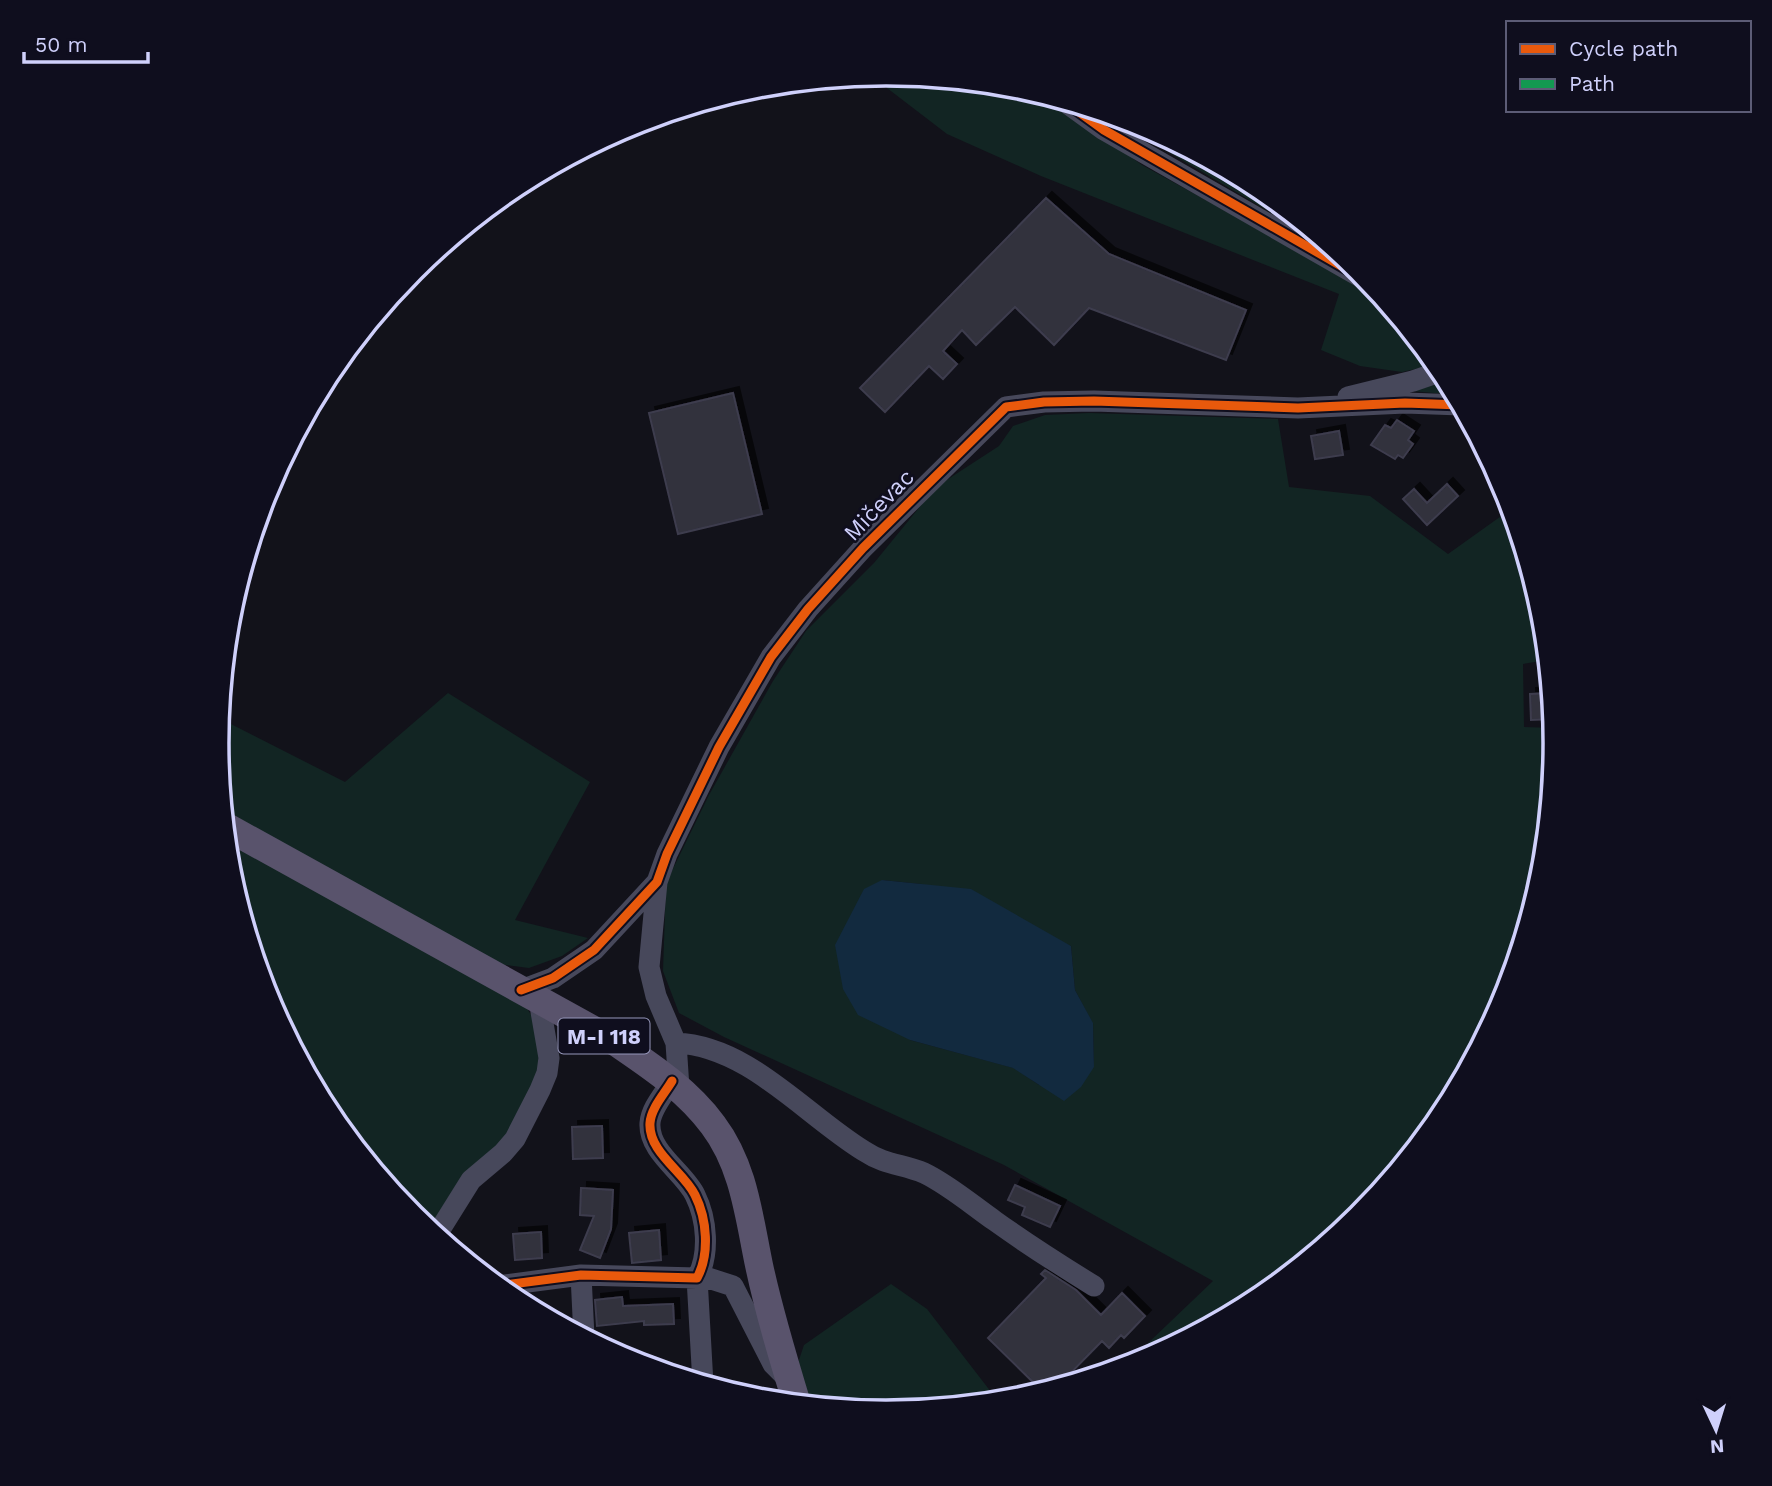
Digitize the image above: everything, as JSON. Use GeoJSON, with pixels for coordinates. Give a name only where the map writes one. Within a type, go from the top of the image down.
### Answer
{"type":"FeatureCollection","features":[{"type":"Feature","properties":{"kind":"main road","name":"M-I 118"},"geometry":{"type":"LineString","coordinates":[[234,830],[617,1043],[676,1084],[713,1125],[737,1172],[749,1207],[759,1266],[792,1394]]}},
{"type":"Feature","properties":{"kind":"street"},"geometry":{"type":"LineString","coordinates":[[1089,119],[1115,137],[1334,263]]}},
{"type":"Feature","properties":{"kind":"street"},"geometry":{"type":"LineString","coordinates":[[1298,408],[1430,375]]}},
{"type":"Feature","properties":{"kind":"street","name":"Mičevac"},"geometry":{"type":"LineString","coordinates":[[530,995],[594,950],[657,882],[667,854],[719,747],[771,657],[808,609],[863,548],[1006,407],[1044,402],[1094,401],[1298,408],[1405,403],[1449,405]]}},
{"type":"Feature","properties":{"kind":"street"},"geometry":{"type":"LineString","coordinates":[[657,882],[649,967],[656,996],[676,1043],[676,1084],[653,1112],[650,1125],[657,1146],[695,1195],[703,1221],[706,1248],[704,1264],[698,1277],[703,1374]]}},
{"type":"Feature","properties":{"kind":"street"},"geometry":{"type":"LineString","coordinates":[[442,1227],[471,1180],[515,1139],[547,1073],[549,1058],[530,995]]}},
{"type":"Feature","properties":{"kind":"street"},"geometry":{"type":"LineString","coordinates":[[676,1043],[692,1043],[721,1052],[749,1068],[864,1152],[891,1165],[923,1173],[934,1179],[1094,1286]]}},
{"type":"Feature","properties":{"kind":"street"},"geometry":{"type":"LineString","coordinates":[[580,1276],[583,1326]]}},
{"type":"Feature","properties":{"kind":"street"},"geometry":{"type":"LineString","coordinates":[[514,1284],[580,1276],[698,1277],[733,1286],[792,1394]]}},
{"type":"Feature","properties":{"kind":"green space"},"geometry":{"type":"Polygon","coordinates":[[[884,86],[972,91],[1067,112],[1142,165],[1355,282],[1424,367],[1402,372],[1360,366],[1321,350],[1339,294],[1041,176],[947,134],[884,86]]]}},
{"type":"Feature","properties":{"kind":"green space"},"geometry":{"type":"Polygon","coordinates":[[[1153,143],[1215,174],[1282,219],[1153,143]]]}},
{"type":"Feature","properties":{"kind":"green space"},"geometry":{"type":"Polygon","coordinates":[[[1433,380],[1442,394],[1401,390],[1433,380]]]}},
{"type":"Feature","properties":{"kind":"green space"},"geometry":{"type":"Polygon","coordinates":[[[1089,413],[1278,419],[1289,487],[1370,496],[1448,554],[1502,515],[1521,573],[1538,657],[1538,661],[1523,664],[1524,727],[1543,728],[1542,786],[1531,871],[1521,913],[1493,995],[1455,1072],[1407,1143],[1380,1176],[1351,1208],[1319,1237],[1286,1264],[1215,1312],[1143,1348],[1213,1281],[1004,1165],[724,1037],[679,1013],[663,971],[666,883],[709,795],[773,681],[806,631],[874,563],[936,487],[999,446],[1013,426],[1045,415],[1089,413]],[[882,880],[910,1040],[1014,1068],[1039,1085],[1094,1067],[1093,1024],[1075,990],[1071,946],[921,884],[882,880]]]}},
{"type":"Feature","properties":{"kind":"green space"},"geometry":{"type":"Polygon","coordinates":[[[448,693],[590,782],[515,920],[588,938],[562,956],[529,968],[498,964],[233,815],[229,723],[345,782],[448,693]]]}},
{"type":"Feature","properties":{"kind":"green space"},"geometry":{"type":"Polygon","coordinates":[[[236,842],[521,999],[535,1021],[541,1069],[502,1143],[437,1222],[392,1176],[340,1108],[297,1034],[279,995],[251,913],[236,842]]]}},
{"type":"Feature","properties":{"kind":"green space"},"geometry":{"type":"Polygon","coordinates":[[[891,1284],[927,1309],[991,1392],[929,1399],[886,1400],[803,1395],[798,1363],[804,1345],[891,1284]]]}},
{"type":"Feature","properties":{"kind":"water"},"geometry":{"type":"Polygon","coordinates":[[[882,880],[971,889],[1071,946],[1075,990],[1093,1023],[1094,1067],[1081,1087],[1064,1101],[1013,1068],[910,1040],[858,1015],[843,989],[835,945],[864,889],[882,880]]]}},
{"type":"Feature","properties":{"kind":"building"},"geometry":{"type":"Polygon","coordinates":[[[1046,198],[1109,254],[1246,310],[1226,360],[1089,308],[1054,345],[1015,307],[976,345],[962,330],[943,351],[957,364],[943,379],[929,366],[885,412],[860,388],[1046,198]]]}},
{"type":"Feature","properties":{"kind":"building"},"geometry":{"type":"Polygon","coordinates":[[[733,393],[762,514],[678,534],[649,413],[733,393]]]}},
{"type":"Feature","properties":{"kind":"building"},"geometry":{"type":"Polygon","coordinates":[[[1397,420],[1414,431],[1408,440],[1413,444],[1403,458],[1398,455],[1395,459],[1371,445],[1385,425],[1391,428],[1397,420]]]}},
{"type":"Feature","properties":{"kind":"building"},"geometry":{"type":"Polygon","coordinates":[[[1339,431],[1343,455],[1315,459],[1311,436],[1339,431]]]}},
{"type":"Feature","properties":{"kind":"building"},"geometry":{"type":"Polygon","coordinates":[[[1447,484],[1458,496],[1427,525],[1403,499],[1414,489],[1427,503],[1447,484]]]}},
{"type":"Feature","properties":{"kind":"building"},"geometry":{"type":"Polygon","coordinates":[[[1541,693],[1542,719],[1531,720],[1530,694],[1541,693]]]}},
{"type":"Feature","properties":{"kind":"building"},"geometry":{"type":"Polygon","coordinates":[[[602,1126],[603,1158],[573,1159],[572,1127],[602,1126]]]}},
{"type":"Feature","properties":{"kind":"building"},"geometry":{"type":"Polygon","coordinates":[[[1015,1185],[1060,1206],[1050,1227],[1022,1215],[1025,1207],[1008,1200],[1015,1185]]]}},
{"type":"Feature","properties":{"kind":"building"},"geometry":{"type":"Polygon","coordinates":[[[581,1188],[613,1190],[611,1229],[600,1258],[580,1250],[594,1216],[580,1215],[581,1188]]]}},
{"type":"Feature","properties":{"kind":"building"},"geometry":{"type":"Polygon","coordinates":[[[659,1230],[661,1260],[632,1263],[629,1233],[659,1230]]]}},
{"type":"Feature","properties":{"kind":"building"},"geometry":{"type":"Polygon","coordinates":[[[541,1232],[542,1258],[515,1260],[513,1234],[541,1232]]]}},
{"type":"Feature","properties":{"kind":"building"},"geometry":{"type":"Polygon","coordinates":[[[1045,1270],[1076,1290],[1101,1315],[1122,1293],[1145,1316],[1124,1338],[1121,1335],[1109,1348],[1102,1341],[1070,1373],[1034,1383],[988,1338],[1046,1278],[1041,1274],[1045,1270]]]}},
{"type":"Feature","properties":{"kind":"building"},"geometry":{"type":"Polygon","coordinates":[[[622,1297],[623,1306],[673,1304],[674,1324],[644,1325],[644,1321],[597,1326],[595,1300],[622,1297]]]}},
{"type":"Feature","properties":{"kind":"cycle path"},"geometry":{"type":"LineString","coordinates":[[1087,118],[1332,260]]}},
{"type":"Feature","properties":{"kind":"cycle path"},"geometry":{"type":"LineString","coordinates":[[521,990],[553,978],[594,950],[657,882],[667,854],[719,747],[771,657],[808,609],[863,548],[1006,407],[1044,402],[1094,401],[1298,408],[1405,403],[1449,405]]}},
{"type":"Feature","properties":{"kind":"cycle path"},"geometry":{"type":"LineString","coordinates":[[514,1284],[581,1275],[697,1278],[705,1248],[704,1225],[699,1204],[690,1186],[660,1152],[651,1133],[653,1112],[672,1081]]}}]}
